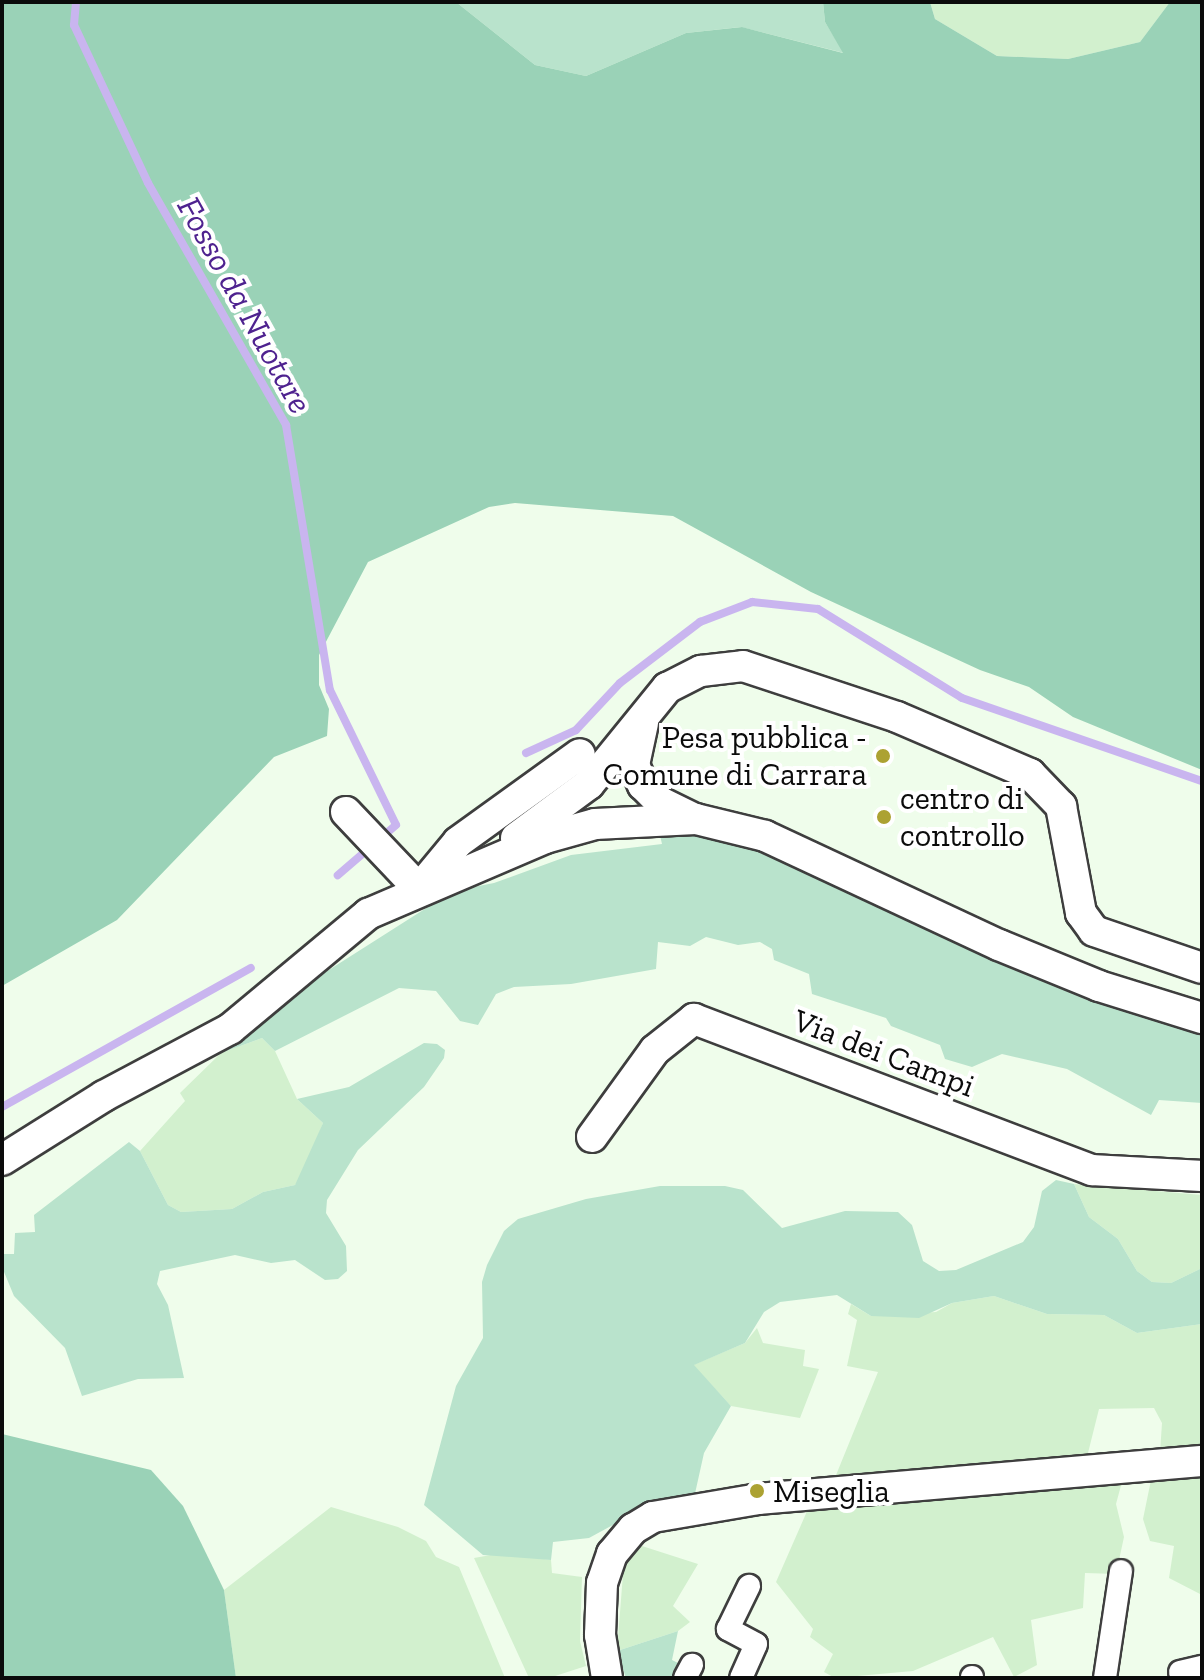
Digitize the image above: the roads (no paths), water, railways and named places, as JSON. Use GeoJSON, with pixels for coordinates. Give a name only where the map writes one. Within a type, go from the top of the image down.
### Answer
{"type":"FeatureCollection","features":[{"type":"Feature","properties":{"kind":"street"},"geometry":{"type":"LineString","coordinates":[[469,872],[589,784],[650,706],[686,676],[743,666],[1007,761],[1051,790],[1061,806],[1081,913],[1094,931],[1202,968]]}},
{"type":"Feature","properties":{"kind":"street"},"geometry":{"type":"LineString","coordinates":[[650,706],[634,765],[643,785],[660,802],[696,819],[765,836],[1013,951],[1099,986],[1202,1018]]}},
{"type":"Feature","properties":{"kind":"street"},"geometry":{"type":"LineString","coordinates":[[419,889],[458,842],[580,754]]}},
{"type":"Feature","properties":{"kind":"street"},"geometry":{"type":"LineString","coordinates":[[346,812],[419,889]]}},
{"type":"Feature","properties":{"kind":"street"},"geometry":{"type":"LineString","coordinates":[[2,1160],[116,1089],[230,1029],[368,914],[419,889],[469,872],[545,838],[595,824],[696,819]]}},
{"type":"Feature","properties":{"kind":"street","name":"Via dei Campi"},"geometry":{"type":"LineString","coordinates":[[592,1137],[655,1050],[694,1019],[1092,1170],[1202,1176]]}},
{"type":"Feature","properties":{"kind":"street"},"geometry":{"type":"LineString","coordinates":[[607,1678],[600,1635],[602,1583],[612,1554],[633,1529],[662,1514],[796,1495],[1202,1461]]}},
{"type":"Feature","properties":{"kind":"street"},"geometry":{"type":"LineString","coordinates":[[1105,1678],[1121,1571]]}},
{"type":"Feature","properties":{"kind":"street"},"geometry":{"type":"LineString","coordinates":[[741,1678],[756,1644],[728,1629],[749,1586]]}},
{"type":"Feature","properties":{"kind":"waterway","name":"Fosso da Nuotare"},"geometry":{"type":"LineString","coordinates":[[76,2],[74,25],[148,183],[286,425],[330,690],[396,825],[338,875]]}},
{"type":"Feature","properties":{"kind":"waterway"},"geometry":{"type":"LineString","coordinates":[[526,753],[576,730],[620,683],[700,622],[752,602],[818,609],[962,698],[1202,781]]}},
{"type":"Feature","properties":{"kind":"waterway"},"geometry":{"type":"LineString","coordinates":[[2,1107],[251,968]]}},
{"type":"Feature","properties":{"kind":"place","name":"Pesa pubblica - Comune di Carrara"},"geometry":{"type":"Point","coordinates":[883,756]}},
{"type":"Feature","properties":{"kind":"place","name":"centro di controllo"},"geometry":{"type":"Point","coordinates":[884,817]}},
{"type":"Feature","properties":{"kind":"place","name":"Miseglia"},"geometry":{"type":"Point","coordinates":[757,1491]}}]}
